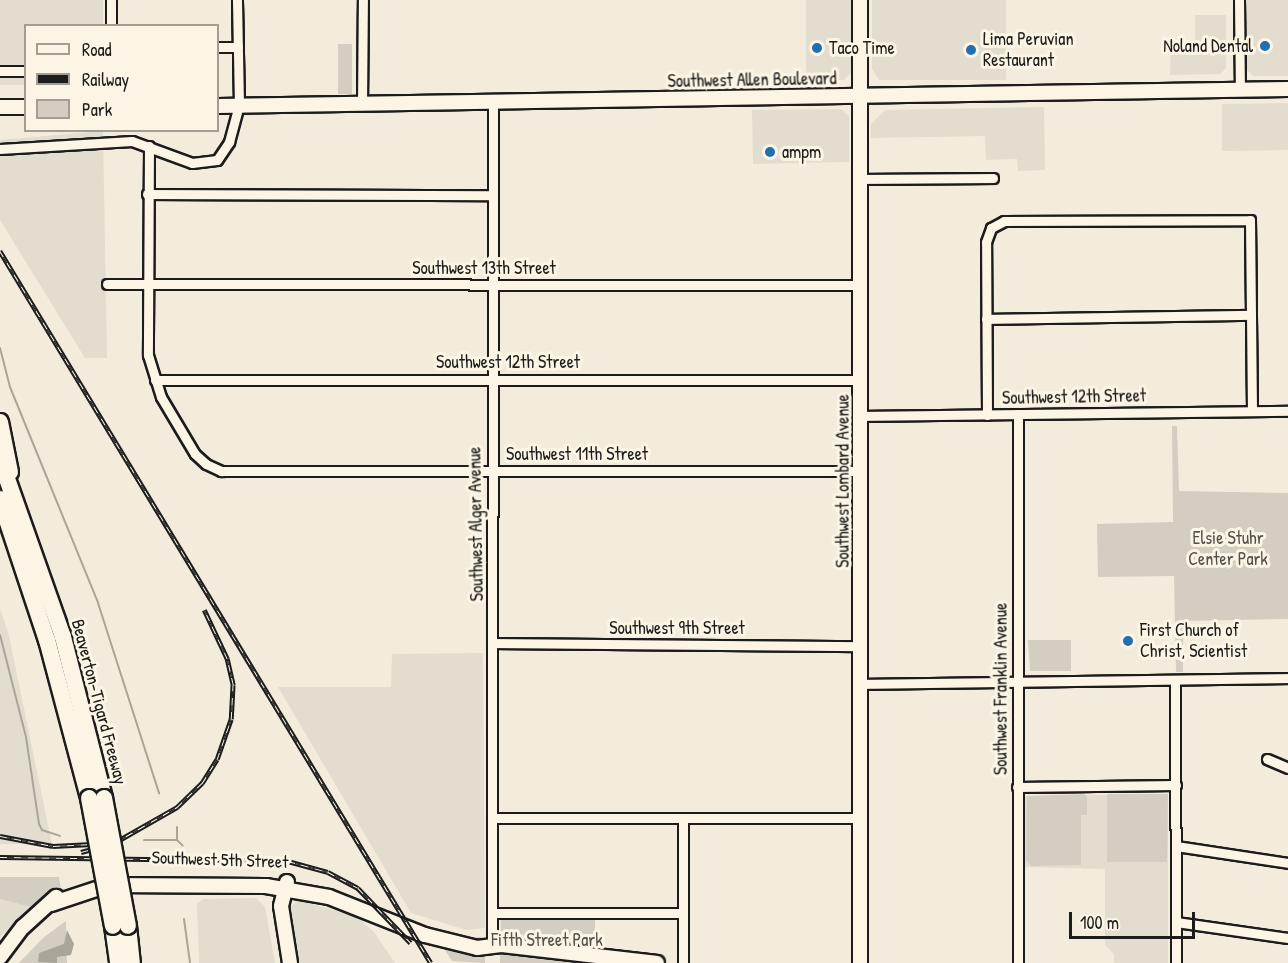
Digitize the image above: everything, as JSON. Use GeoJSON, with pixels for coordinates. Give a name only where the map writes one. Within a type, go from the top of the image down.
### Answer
{"type":"FeatureCollection","features":[{"type":"Feature","properties":{"kind":"highway"},"geometry":{"type":"LineString","coordinates":[[0,422],[11,466],[5,492]]}},
{"type":"Feature","properties":{"kind":"highway","name":"Beaverton-Tigard Freeway"},"geometry":{"type":"LineString","coordinates":[[0,459],[5,492],[97,798],[121,926],[133,958]]}},
{"type":"Feature","properties":{"kind":"highway","name":"Beaverton-Tigard Freeway"},"geometry":{"type":"LineString","coordinates":[[118,963],[121,926]]}},
{"type":"Feature","properties":{"kind":"street"},"geometry":{"type":"LineString","coordinates":[[111,0],[111,24]]}},
{"type":"Feature","properties":{"kind":"street"},"geometry":{"type":"LineString","coordinates":[[0,149],[104,141],[148,146],[192,163],[209,164],[226,150],[238,105],[237,0]]}},
{"type":"Feature","properties":{"kind":"street"},"geometry":{"type":"LineString","coordinates":[[362,105],[363,0]]}},
{"type":"Feature","properties":{"kind":"street","name":"Southwest Lombard Avenue"},"geometry":{"type":"LineString","coordinates":[[860,0],[860,963]]}},
{"type":"Feature","properties":{"kind":"street"},"geometry":{"type":"LineString","coordinates":[[1239,0],[1240,90]]}},
{"type":"Feature","properties":{"kind":"street"},"geometry":{"type":"LineString","coordinates":[[219,47],[238,47]]}},
{"type":"Feature","properties":{"kind":"street"},"geometry":{"type":"LineString","coordinates":[[0,71],[24,71]]}},
{"type":"Feature","properties":{"kind":"street","name":"Southwest Allen Boulevard"},"geometry":{"type":"LineString","coordinates":[[219,106],[1288,89]]}},
{"type":"Feature","properties":{"kind":"street","name":"Southwest Alger Avenue"},"geometry":{"type":"LineString","coordinates":[[492,945],[493,103]]}},
{"type":"Feature","properties":{"kind":"street"},"geometry":{"type":"LineString","coordinates":[[0,107],[24,107]]}},
{"type":"Feature","properties":{"kind":"street"},"geometry":{"type":"LineString","coordinates":[[148,146],[146,284],[148,355],[155,380]]}},
{"type":"Feature","properties":{"kind":"street"},"geometry":{"type":"LineString","coordinates":[[861,179],[993,178]]}},
{"type":"Feature","properties":{"kind":"street"},"geometry":{"type":"LineString","coordinates":[[147,194],[493,195]]}},
{"type":"Feature","properties":{"kind":"street"},"geometry":{"type":"LineString","coordinates":[[987,415],[986,243],[991,228],[1004,221],[1250,220],[1252,411]]}},
{"type":"Feature","properties":{"kind":"street","name":"Southwest 13th Street"},"geometry":{"type":"LineString","coordinates":[[107,284],[861,285]]}},
{"type":"Feature","properties":{"kind":"street"},"geometry":{"type":"LineString","coordinates":[[986,319],[1251,315]]}},
{"type":"Feature","properties":{"kind":"street","name":"Southwest 12th Street"},"geometry":{"type":"LineString","coordinates":[[155,380],[492,378],[861,380]]}},
{"type":"Feature","properties":{"kind":"street","name":"Southwest 11th Street"},"geometry":{"type":"LineString","coordinates":[[155,380],[195,454],[221,471],[861,471]]}},
{"type":"Feature","properties":{"kind":"street","name":"Southwest 12th Street"},"geometry":{"type":"LineString","coordinates":[[861,416],[1288,411]]}},
{"type":"Feature","properties":{"kind":"street","name":"Southwest Franklin Avenue"},"geometry":{"type":"LineString","coordinates":[[1018,414],[1018,963]]}},
{"type":"Feature","properties":{"kind":"street","name":"Southwest 9th Street"},"geometry":{"type":"LineString","coordinates":[[493,643],[861,646]]}},
{"type":"Feature","properties":{"kind":"street"},"geometry":{"type":"LineString","coordinates":[[861,684],[1288,678]]}},
{"type":"Feature","properties":{"kind":"street"},"geometry":{"type":"LineString","coordinates":[[1175,680],[1176,963]]}},
{"type":"Feature","properties":{"kind":"street"},"geometry":{"type":"LineString","coordinates":[[1267,759],[1288,768]]}},
{"type":"Feature","properties":{"kind":"street"},"geometry":{"type":"LineString","coordinates":[[1017,787],[1176,785]]}},
{"type":"Feature","properties":{"kind":"street"},"geometry":{"type":"LineString","coordinates":[[493,818],[861,818]]}},
{"type":"Feature","properties":{"kind":"street"},"geometry":{"type":"LineString","coordinates":[[683,818],[683,963]]}},
{"type":"Feature","properties":{"kind":"street"},"geometry":{"type":"LineString","coordinates":[[1176,846],[1288,862]]}},
{"type":"Feature","properties":{"kind":"street","name":"Southwest 5th Street"},"geometry":{"type":"LineString","coordinates":[[0,957],[23,927],[51,904],[57,896],[81,884],[119,876],[246,875],[343,893],[415,922],[492,945],[657,963]]}},
{"type":"Feature","properties":{"kind":"street"},"geometry":{"type":"LineString","coordinates":[[286,884],[281,906],[290,963]]}},
{"type":"Feature","properties":{"kind":"street"},"geometry":{"type":"LineString","coordinates":[[492,913],[683,913]]}},
{"type":"Feature","properties":{"kind":"street"},"geometry":{"type":"LineString","coordinates":[[1176,922],[1288,938]]}},
{"type":"Feature","properties":{"kind":"shaded area"},"geometry":{"type":"Polygon","coordinates":[[[0,0],[103,0],[103,24],[24,24],[24,85],[0,85],[0,0]]]}},
{"type":"Feature","properties":{"kind":"shaded area"},"geometry":{"type":"Polygon","coordinates":[[[806,0],[852,0],[853,70],[844,80],[806,80],[806,0]]]}},
{"type":"Feature","properties":{"kind":"shaded area"},"geometry":{"type":"Polygon","coordinates":[[[872,0],[1006,0],[1006,80],[879,80],[872,69],[872,0]]]}},
{"type":"Feature","properties":{"kind":"shaded area"},"geometry":{"type":"Polygon","coordinates":[[[1246,0],[1288,0],[1288,76],[1253,76],[1245,68],[1246,0]]]}},
{"type":"Feature","properties":{"kind":"shaded area"},"geometry":{"type":"Polygon","coordinates":[[[1195,15],[1226,15],[1226,68],[1220,74],[1170,75],[1171,40],[1195,40],[1195,15]]]}},
{"type":"Feature","properties":{"kind":"shaded area"},"geometry":{"type":"Polygon","coordinates":[[[1288,103],[1288,150],[1222,151],[1222,104],[1288,103]]]}},
{"type":"Feature","properties":{"kind":"shaded area"},"geometry":{"type":"Polygon","coordinates":[[[1044,107],[1045,170],[1018,171],[1017,159],[986,160],[985,136],[871,138],[871,124],[885,110],[1044,107]]]}},
{"type":"Feature","properties":{"kind":"shaded area"},"geometry":{"type":"Polygon","coordinates":[[[841,109],[849,116],[849,162],[753,164],[752,110],[841,109]]]}},
{"type":"Feature","properties":{"kind":"shaded area"},"geometry":{"type":"Polygon","coordinates":[[[103,132],[107,358],[85,358],[0,220],[0,140],[103,132]]]}},
{"type":"Feature","properties":{"kind":"shaded area"},"geometry":{"type":"Polygon","coordinates":[[[0,608],[9,636],[52,844],[0,844],[0,608]]]}},
{"type":"Feature","properties":{"kind":"shaded area"},"geometry":{"type":"Polygon","coordinates":[[[483,653],[485,928],[466,930],[411,913],[278,687],[391,687],[392,654],[483,653]]]}},
{"type":"Feature","properties":{"kind":"shaded area"},"geometry":{"type":"Polygon","coordinates":[[[1168,794],[1168,963],[1114,963],[1114,954],[1105,945],[1105,869],[1025,867],[1025,796],[1168,794]]]}},
{"type":"Feature","properties":{"kind":"shaded area"},"geometry":{"type":"Polygon","coordinates":[[[256,898],[265,907],[275,963],[199,963],[197,904],[203,899],[256,898]]]}},
{"type":"Feature","properties":{"kind":"shaded area"},"geometry":{"type":"Polygon","coordinates":[[[0,899],[34,908],[0,937],[0,899]]]}},
{"type":"Feature","properties":{"kind":"shaded area"},"geometry":{"type":"Polygon","coordinates":[[[298,900],[357,917],[374,932],[395,963],[298,963],[288,909],[298,900]]]}},
{"type":"Feature","properties":{"kind":"shaded area"},"geometry":{"type":"Polygon","coordinates":[[[67,930],[74,944],[71,955],[57,957],[57,963],[38,962],[39,953],[64,944],[67,930]]]}},
{"type":"Feature","properties":{"kind":"green space"},"geometry":{"type":"Polygon","coordinates":[[[338,44],[352,44],[352,94],[338,94],[338,44]]]}},
{"type":"Feature","properties":{"kind":"green space","name":"Elsie Stuhr Center Park"},"geometry":{"type":"Polygon","coordinates":[[[1172,426],[1177,426],[1179,491],[1288,493],[1288,619],[1183,621],[1183,672],[1176,672],[1174,576],[1098,577],[1097,524],[1173,522],[1172,426]]]}},
{"type":"Feature","properties":{"kind":"green space"},"geometry":{"type":"Polygon","coordinates":[[[1028,640],[1071,640],[1071,671],[1030,671],[1028,640]]]}},
{"type":"Feature","properties":{"kind":"green space"},"geometry":{"type":"Polygon","coordinates":[[[1084,794],[1087,797],[1087,815],[1081,815],[1081,865],[1031,866],[1026,860],[1027,796],[1084,794]]]}},
{"type":"Feature","properties":{"kind":"green space"},"geometry":{"type":"Polygon","coordinates":[[[1107,794],[1168,794],[1167,862],[1107,862],[1107,794]]]}},
{"type":"Feature","properties":{"kind":"green space"},"geometry":{"type":"Polygon","coordinates":[[[0,877],[59,877],[61,890],[34,908],[0,899],[0,877]]]}},
{"type":"Feature","properties":{"kind":"green space","name":"Fifth Street Park"},"geometry":{"type":"Polygon","coordinates":[[[501,918],[595,918],[595,948],[589,948],[589,963],[500,963],[501,918]]]}},
{"type":"Feature","properties":{"kind":"green space"},"geometry":{"type":"Polygon","coordinates":[[[66,921],[67,963],[19,963],[43,938],[66,921]]]}},
{"type":"Feature","properties":{"kind":"green space","name":"Fifth Street Park"},"geometry":{"type":"Polygon","coordinates":[[[485,937],[485,963],[452,961],[437,938],[485,937]]]}},
{"type":"Feature","properties":{"kind":"waterway"},"geometry":{"type":"LineString","coordinates":[[0,348],[10,387],[98,603],[159,793]]}},
{"type":"Feature","properties":{"kind":"waterway"},"geometry":{"type":"LineString","coordinates":[[0,635],[26,737],[39,824],[42,830],[60,836]]}},
{"type":"Feature","properties":{"kind":"waterway"},"geometry":{"type":"LineString","coordinates":[[177,827],[177,840],[183,846]]}},
{"type":"Feature","properties":{"kind":"waterway"},"geometry":{"type":"LineString","coordinates":[[144,840],[177,840]]}},
{"type":"Feature","properties":{"kind":"waterway"},"geometry":{"type":"LineString","coordinates":[[184,919],[190,963]]}},
{"type":"Feature","properties":{"kind":"railway"},"geometry":{"type":"LineString","coordinates":[[0,251],[431,963]]}},
{"type":"Feature","properties":{"kind":"railway"},"geometry":{"type":"LineString","coordinates":[[81,852],[114,843],[177,807],[202,783],[217,759],[231,719],[233,685],[227,659],[204,610]]}},
{"type":"Feature","properties":{"kind":"railway"},"geometry":{"type":"LineString","coordinates":[[0,836],[53,846],[92,844]]}},
{"type":"Feature","properties":{"kind":"railway"},"geometry":{"type":"LineString","coordinates":[[0,857],[288,861],[328,872],[358,888],[411,943]]}},
{"type":"Feature","properties":{"kind":"place","name":"Noland Dental"},"geometry":{"type":"Point","coordinates":[1265,46]}},
{"type":"Feature","properties":{"kind":"place","name":"Taco Time"},"geometry":{"type":"Point","coordinates":[817,48]}},
{"type":"Feature","properties":{"kind":"place","name":"Lima Peruvian Restaurant"},"geometry":{"type":"Point","coordinates":[971,50]}},
{"type":"Feature","properties":{"kind":"place","name":"ampm"},"geometry":{"type":"Point","coordinates":[770,152]}},
{"type":"Feature","properties":{"kind":"place","name":"First Church of Christ, Scientist"},"geometry":{"type":"Point","coordinates":[1128,641]}}]}
